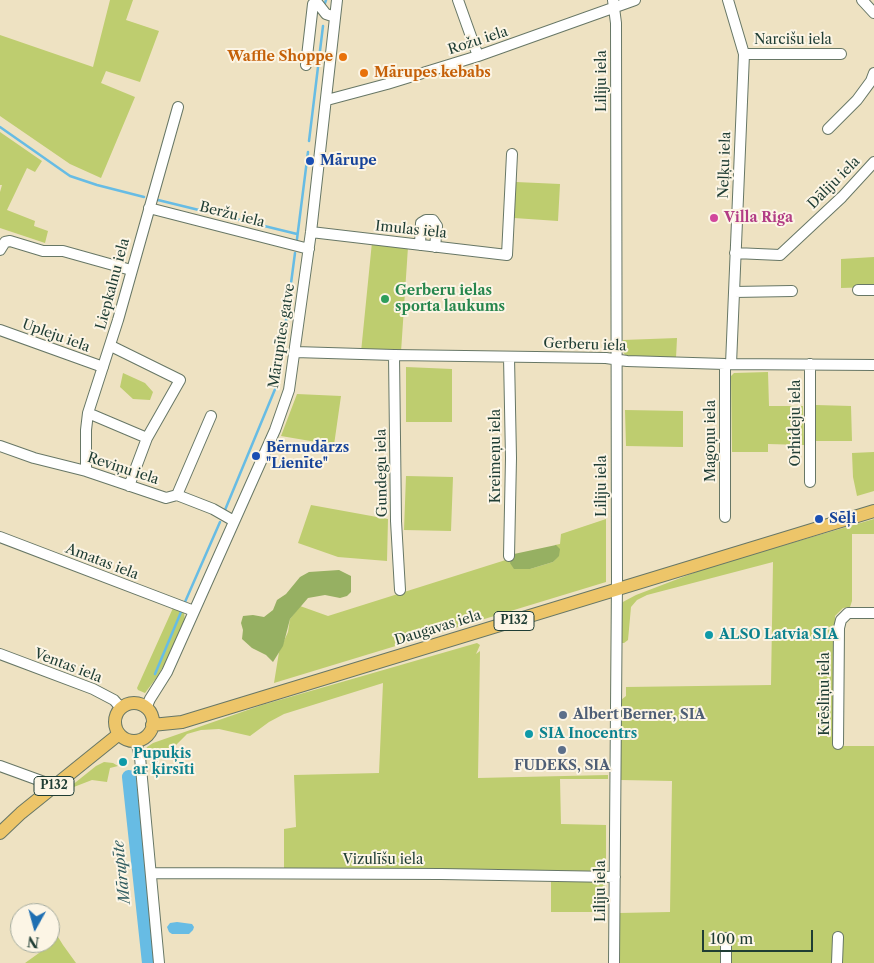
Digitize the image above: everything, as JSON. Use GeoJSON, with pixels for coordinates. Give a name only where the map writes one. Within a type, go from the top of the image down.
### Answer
{"type":"FeatureCollection","features":[{"type":"Feature","properties":{"kind":"main road","name":"Daugavas iela"},"geometry":{"type":"LineString","coordinates":[[152,725],[182,722],[874,511]]}},
{"type":"Feature","properties":{"kind":"main road"},"geometry":{"type":"LineString","coordinates":[[137,704],[146,708],[151,714],[152,725],[147,736],[136,741],[125,738],[120,734],[115,724],[121,708],[137,704]]}},
{"type":"Feature","properties":{"kind":"main road","name":"P132"},"geometry":{"type":"LineString","coordinates":[[0,832],[120,734]]}},
{"type":"Feature","properties":{"kind":"street","name":"Mārupītes gatve"},"geometry":{"type":"LineString","coordinates":[[146,708],[168,672],[284,407],[291,381],[311,232],[326,100],[330,15],[337,0]]}},
{"type":"Feature","properties":{"kind":"street"},"geometry":{"type":"LineString","coordinates":[[458,0],[478,56]]}},
{"type":"Feature","properties":{"kind":"street","name":"Rožu iela"},"geometry":{"type":"LineString","coordinates":[[326,100],[478,56],[614,4],[635,0]]}},
{"type":"Feature","properties":{"kind":"street","name":"Neļķu iela"},"geometry":{"type":"LineString","coordinates":[[728,0],[744,54],[734,292],[728,364]]}},
{"type":"Feature","properties":{"kind":"street"},"geometry":{"type":"LineString","coordinates":[[862,0],[874,12]]}},
{"type":"Feature","properties":{"kind":"street"},"geometry":{"type":"LineString","coordinates":[[306,65],[313,4],[315,1],[330,15],[311,23]]}},
{"type":"Feature","properties":{"kind":"street","name":"Liliju iela"},"geometry":{"type":"LineString","coordinates":[[614,4],[617,590],[614,963]]}},
{"type":"Feature","properties":{"kind":"street","name":"Narcišu iela"},"geometry":{"type":"LineString","coordinates":[[744,54],[841,54]]}},
{"type":"Feature","properties":{"kind":"street"},"geometry":{"type":"LineString","coordinates":[[828,128],[857,100],[871,81],[874,73]]}},
{"type":"Feature","properties":{"kind":"street","name":"Liepkalnu iela"},"geometry":{"type":"LineString","coordinates":[[86,471],[88,413],[111,346],[178,107]]}},
{"type":"Feature","properties":{"kind":"street","name":"Imulas iela"},"geometry":{"type":"LineString","coordinates":[[311,232],[507,255],[512,154]]}},
{"type":"Feature","properties":{"kind":"street","name":"Dāliju iela"},"geometry":{"type":"LineString","coordinates":[[735,253],[780,255],[842,196],[874,162]]}},
{"type":"Feature","properties":{"kind":"street","name":"Beržu iela"},"geometry":{"type":"LineString","coordinates":[[149,208],[309,248]]}},
{"type":"Feature","properties":{"kind":"street"},"geometry":{"type":"LineString","coordinates":[[420,245],[421,224],[426,220],[432,220],[437,226],[435,247]]}},
{"type":"Feature","properties":{"kind":"street"},"geometry":{"type":"LineString","coordinates":[[0,250],[5,242],[10,240],[43,251],[63,251],[131,270]]}},
{"type":"Feature","properties":{"kind":"street"},"geometry":{"type":"LineString","coordinates":[[858,290],[874,290]]}},
{"type":"Feature","properties":{"kind":"street"},"geometry":{"type":"LineString","coordinates":[[734,292],[792,291]]}},
{"type":"Feature","properties":{"kind":"street","name":"Upleju iela"},"geometry":{"type":"LineString","coordinates":[[0,330],[104,367]]}},
{"type":"Feature","properties":{"kind":"street"},"geometry":{"type":"LineString","coordinates":[[111,346],[180,380],[147,438],[129,486]]}},
{"type":"Feature","properties":{"kind":"street","name":"Gerberu iela"},"geometry":{"type":"LineString","coordinates":[[295,352],[728,364],[874,365]]}},
{"type":"Feature","properties":{"kind":"street","name":"Gundegu iela"},"geometry":{"type":"LineString","coordinates":[[394,356],[396,521],[400,590]]}},
{"type":"Feature","properties":{"kind":"street","name":"Kreimeņu iela"},"geometry":{"type":"LineString","coordinates":[[509,556],[511,458],[510,357]]}},
{"type":"Feature","properties":{"kind":"street","name":"Magoņu iela"},"geometry":{"type":"LineString","coordinates":[[725,517],[728,364]]}},
{"type":"Feature","properties":{"kind":"street","name":"Orhideju iela"},"geometry":{"type":"LineString","coordinates":[[810,364],[810,482]]}},
{"type":"Feature","properties":{"kind":"street"},"geometry":{"type":"LineString","coordinates":[[88,413],[147,438]]}},
{"type":"Feature","properties":{"kind":"street"},"geometry":{"type":"LineString","coordinates":[[177,495],[211,416]]}},
{"type":"Feature","properties":{"kind":"street","name":"Reviņu iela"},"geometry":{"type":"LineString","coordinates":[[0,446],[34,458],[86,471],[166,498],[177,495],[234,521]]}},
{"type":"Feature","properties":{"kind":"street","name":"Amatas iela"},"geometry":{"type":"LineString","coordinates":[[0,537],[194,611]]}},
{"type":"Feature","properties":{"kind":"street","name":"Krēsliņu iela"},"geometry":{"type":"LineString","coordinates":[[838,744],[839,628],[841,620],[848,613],[874,613]]}},
{"type":"Feature","properties":{"kind":"street","name":"Ventas iela"},"geometry":{"type":"LineString","coordinates":[[0,654],[93,689],[114,700],[121,708]]}},
{"type":"Feature","properties":{"kind":"street"},"geometry":{"type":"LineString","coordinates":[[136,741],[140,757],[159,963]]}},
{"type":"Feature","properties":{"kind":"street"},"geometry":{"type":"LineString","coordinates":[[0,766],[55,786]]}},
{"type":"Feature","properties":{"kind":"street","name":"Vizulīšu iela"},"geometry":{"type":"LineString","coordinates":[[151,873],[614,877]]}},
{"type":"Feature","properties":{"kind":"street"},"geometry":{"type":"LineString","coordinates":[[837,963],[838,937]]}},
{"type":"Feature","properties":{"kind":"street"},"geometry":{"type":"LineString","coordinates":[[726,938],[726,963]]}},
{"type":"Feature","properties":{"kind":"green space"},"geometry":{"type":"Polygon","coordinates":[[[110,0],[133,0],[126,20],[159,31],[140,82],[106,71],[101,83],[135,97],[101,178],[70,164],[0,116],[0,35],[93,67],[110,0]]]}},
{"type":"Feature","properties":{"kind":"green space"},"geometry":{"type":"Polygon","coordinates":[[[0,132],[42,161],[35,172],[27,168],[7,210],[35,221],[34,226],[48,231],[45,243],[0,228],[0,192],[2,185],[0,185],[0,132]]]}},
{"type":"Feature","properties":{"kind":"green space"},"geometry":{"type":"Polygon","coordinates":[[[516,182],[560,184],[558,221],[514,218],[516,182]]]}},
{"type":"Feature","properties":{"kind":"green space","name":"Gerberu ielas sporta laukums"},"geometry":{"type":"Polygon","coordinates":[[[372,242],[408,247],[401,352],[361,352],[372,242]]]}},
{"type":"Feature","properties":{"kind":"green space"},"geometry":{"type":"Polygon","coordinates":[[[874,257],[874,287],[841,288],[841,259],[874,257]]]}},
{"type":"Feature","properties":{"kind":"green space"},"geometry":{"type":"Polygon","coordinates":[[[677,338],[676,358],[626,356],[623,352],[623,340],[677,338]]]}},
{"type":"Feature","properties":{"kind":"green space"},"geometry":{"type":"Polygon","coordinates":[[[406,367],[452,369],[452,422],[406,422],[406,367]]]}},
{"type":"Feature","properties":{"kind":"green space"},"geometry":{"type":"Polygon","coordinates":[[[768,372],[769,406],[803,406],[804,445],[768,444],[768,452],[732,452],[731,376],[734,373],[768,372]]]}},
{"type":"Feature","properties":{"kind":"green space"},"geometry":{"type":"Polygon","coordinates":[[[123,373],[145,383],[153,392],[150,400],[133,399],[120,387],[123,373]]]}},
{"type":"Feature","properties":{"kind":"green space"},"geometry":{"type":"Polygon","coordinates":[[[297,394],[341,396],[334,445],[281,436],[297,394]]]}},
{"type":"Feature","properties":{"kind":"green space"},"geometry":{"type":"Polygon","coordinates":[[[816,405],[851,406],[852,441],[816,441],[816,405]]]}},
{"type":"Feature","properties":{"kind":"green space"},"geometry":{"type":"Polygon","coordinates":[[[625,410],[683,411],[683,447],[626,446],[625,410]]]}},
{"type":"Feature","properties":{"kind":"green space"},"geometry":{"type":"Polygon","coordinates":[[[874,452],[874,491],[857,496],[853,477],[852,453],[874,452]]]}},
{"type":"Feature","properties":{"kind":"green space"},"geometry":{"type":"Polygon","coordinates":[[[406,476],[453,477],[451,531],[404,530],[406,476]]]}},
{"type":"Feature","properties":{"kind":"green space"},"geometry":{"type":"Polygon","coordinates":[[[311,505],[388,519],[387,561],[338,557],[298,543],[311,505]]]}},
{"type":"Feature","properties":{"kind":"green space"},"geometry":{"type":"Polygon","coordinates":[[[606,519],[606,582],[274,683],[279,652],[288,632],[290,619],[300,606],[328,616],[512,558],[530,569],[553,562],[559,555],[555,545],[560,544],[561,534],[606,519]]]}},
{"type":"Feature","properties":{"kind":"green space"},"geometry":{"type":"Polygon","coordinates":[[[874,519],[874,534],[852,534],[852,601],[850,607],[843,608],[835,616],[834,746],[874,746],[874,963],[618,963],[619,913],[670,912],[672,781],[621,780],[621,700],[626,696],[626,687],[771,685],[773,562],[647,595],[637,600],[631,607],[628,640],[624,643],[621,643],[621,603],[636,595],[709,567],[874,519]]]}},
{"type":"Feature","properties":{"kind":"green space"},"geometry":{"type":"Polygon","coordinates":[[[556,545],[560,549],[559,556],[553,562],[530,569],[514,569],[510,563],[514,554],[556,545]]]}},
{"type":"Feature","properties":{"kind":"green space"},"geometry":{"type":"Polygon","coordinates":[[[339,570],[351,576],[351,592],[347,596],[340,598],[325,595],[308,598],[290,619],[283,646],[273,662],[242,639],[243,630],[241,623],[243,616],[264,617],[273,610],[277,600],[286,594],[300,577],[309,572],[339,570]]]}},
{"type":"Feature","properties":{"kind":"green space"},"geometry":{"type":"Polygon","coordinates":[[[173,608],[184,613],[185,620],[169,657],[145,693],[137,688],[173,608]]]}},
{"type":"Feature","properties":{"kind":"green space"},"geometry":{"type":"Polygon","coordinates":[[[477,643],[480,645],[476,654],[480,651],[478,778],[608,775],[608,779],[560,779],[561,824],[606,825],[606,871],[284,870],[284,829],[296,827],[294,775],[379,773],[383,683],[284,714],[250,736],[219,729],[201,730],[187,734],[176,745],[145,761],[144,753],[147,747],[153,743],[262,705],[477,643]]]}},
{"type":"Feature","properties":{"kind":"green space"},"geometry":{"type":"Polygon","coordinates":[[[104,762],[113,763],[118,766],[110,768],[107,782],[92,780],[66,790],[96,766],[104,762]]]}},
{"type":"Feature","properties":{"kind":"green space"},"geometry":{"type":"Polygon","coordinates":[[[551,879],[605,879],[605,912],[551,912],[551,879]]]}},
{"type":"Feature","properties":{"kind":"green space"},"geometry":{"type":"Polygon","coordinates":[[[60,940],[76,963],[25,963],[39,953],[60,953],[60,940]]]}},
{"type":"Feature","properties":{"kind":"water"},"geometry":{"type":"Polygon","coordinates":[[[170,923],[192,924],[193,930],[189,934],[172,934],[167,927],[170,923]]]}},
{"type":"Feature","properties":{"kind":"waterway"},"geometry":{"type":"LineString","coordinates":[[309,141],[323,26]]}},
{"type":"Feature","properties":{"kind":"waterway"},"geometry":{"type":"LineString","coordinates":[[0,127],[70,176],[144,197]]}},
{"type":"Feature","properties":{"kind":"waterway"},"geometry":{"type":"LineString","coordinates":[[297,239],[308,152]]}},
{"type":"Feature","properties":{"kind":"waterway"},"geometry":{"type":"LineString","coordinates":[[158,200],[297,234]]}},
{"type":"Feature","properties":{"kind":"waterway"},"geometry":{"type":"LineString","coordinates":[[225,510],[278,382],[295,253]]}},
{"type":"Feature","properties":{"kind":"waterway"},"geometry":{"type":"LineString","coordinates":[[185,602],[220,522]]}},
{"type":"Feature","properties":{"kind":"waterway"},"geometry":{"type":"LineString","coordinates":[[155,674],[181,612]]}},
{"type":"Feature","properties":{"kind":"waterway","name":"Mārupīte"},"geometry":{"type":"LineString","coordinates":[[129,777],[149,963]]}},
{"type":"Feature","properties":{"kind":"place","name":"Waffle Shoppe"},"geometry":{"type":"Point","coordinates":[343,57]}},
{"type":"Feature","properties":{"kind":"place","name":"Mārupes kebabs"},"geometry":{"type":"Point","coordinates":[364,73]}},
{"type":"Feature","properties":{"kind":"place","name":"Mārupe"},"geometry":{"type":"Point","coordinates":[310,161]}},
{"type":"Feature","properties":{"kind":"place","name":"Villa Riga"},"geometry":{"type":"Point","coordinates":[714,218]}},
{"type":"Feature","properties":{"kind":"place","name":"Gerberu ielas sporta laukums"},"geometry":{"type":"Point","coordinates":[385,299]}},
{"type":"Feature","properties":{"kind":"place","name":"Bērnudārzs \"Lienīte\""},"geometry":{"type":"Point","coordinates":[256,456]}},
{"type":"Feature","properties":{"kind":"place","name":"Sēļi"},"geometry":{"type":"Point","coordinates":[819,519]}},
{"type":"Feature","properties":{"kind":"place","name":"ALSO Latvia SIA"},"geometry":{"type":"Point","coordinates":[709,635]}},
{"type":"Feature","properties":{"kind":"place","name":"Albert Berner, SIA"},"geometry":{"type":"Point","coordinates":[563,715]}},
{"type":"Feature","properties":{"kind":"place","name":"SIA Inocentrs"},"geometry":{"type":"Point","coordinates":[529,734]}},
{"type":"Feature","properties":{"kind":"place","name":"FUDEKS, SIA"},"geometry":{"type":"Point","coordinates":[562,750]}},
{"type":"Feature","properties":{"kind":"place","name":"Pupuķis ar ķirsīti"},"geometry":{"type":"Point","coordinates":[123,762]}}]}
